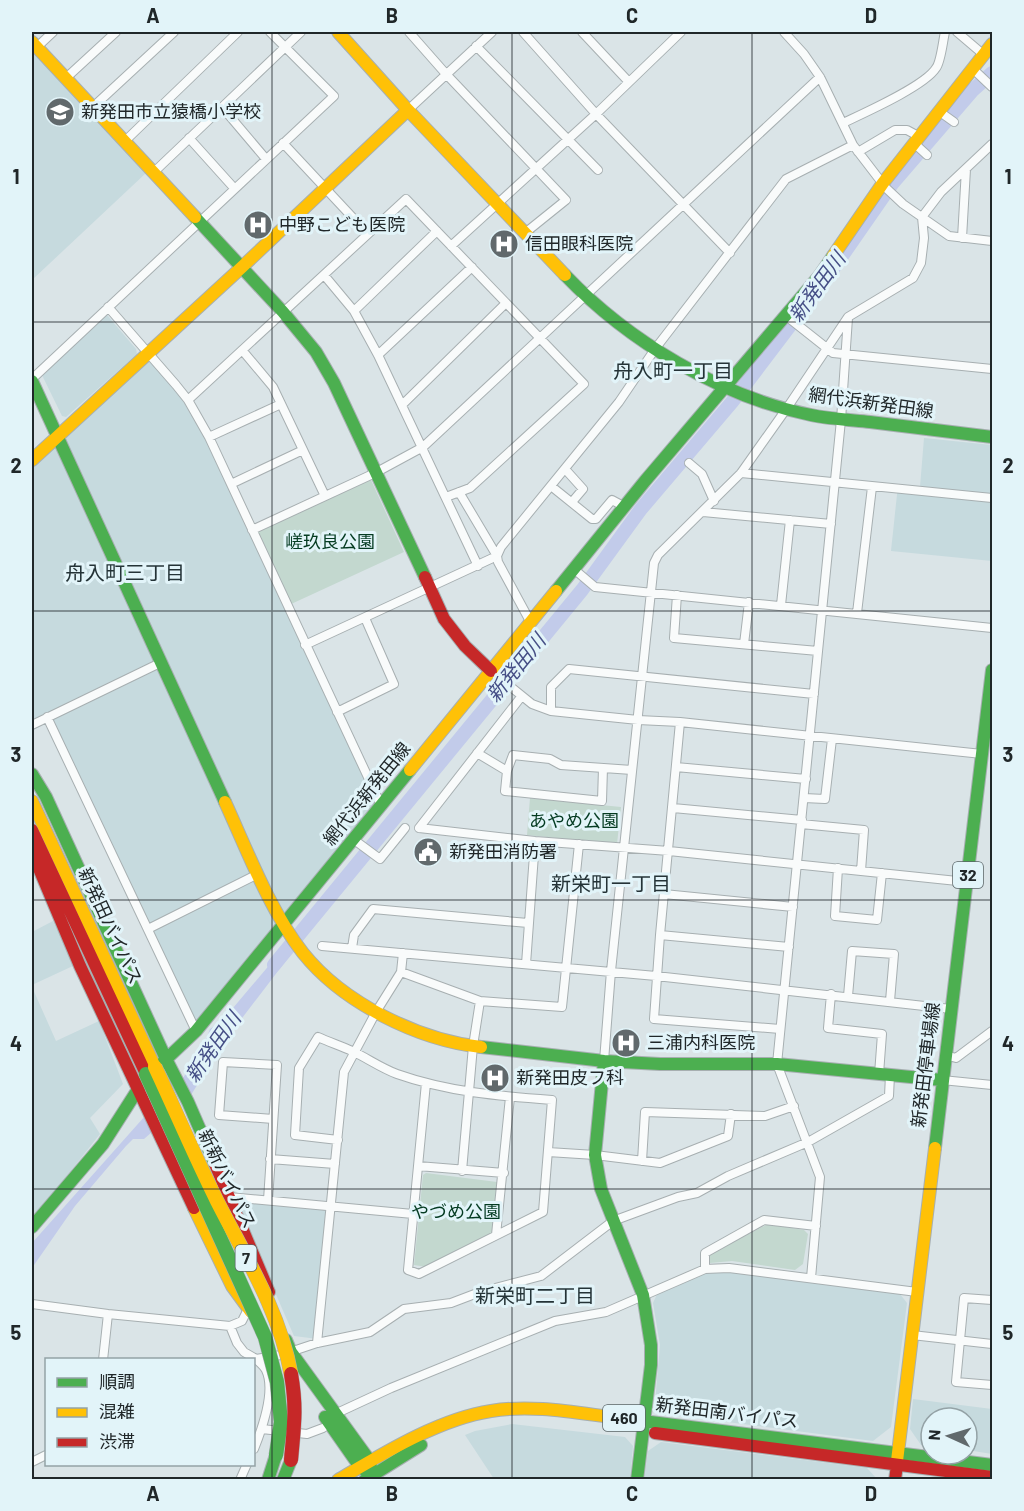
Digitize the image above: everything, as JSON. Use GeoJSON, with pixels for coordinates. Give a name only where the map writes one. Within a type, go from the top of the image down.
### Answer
{"type":"FeatureCollection","features":[{"type":"Feature","properties":{"kind":"main road","name":"網代浜新発田線"},"geometry":{"type":"LineString","coordinates":[[338,32],[408,110],[585,296],[681,366],[728,389],[787,408],[841,420],[993,436]]}},
{"type":"Feature","properties":{"kind":"main road"},"geometry":{"type":"LineString","coordinates":[[34,44],[242,267],[316,352],[444,619],[465,645],[495,674]]}},
{"type":"Feature","properties":{"kind":"main road","name":"網代浜新発田線"},"geometry":{"type":"LineString","coordinates":[[32,1227],[103,1144],[137,1088],[196,1030],[286,929],[353,839],[495,674],[531,623],[579,573],[625,507],[728,389],[820,275],[887,188],[918,143],[977,73],[988,50]]}},
{"type":"Feature","properties":{"kind":"main road"},"geometry":{"type":"LineString","coordinates":[[32,460],[148,355],[408,110]]}},
{"type":"Feature","properties":{"kind":"main road"},"geometry":{"type":"LineString","coordinates":[[32,380],[258,874],[286,929],[303,952],[329,979],[376,1012],[423,1034],[473,1046],[604,1061],[660,1064],[777,1064],[942,1080]]}},
{"type":"Feature","properties":{"kind":"main road","name":"新発田停車場線"},"geometry":{"type":"LineString","coordinates":[[895,1479],[993,670]]}},
{"type":"Feature","properties":{"kind":"main road","name":"7"},"geometry":{"type":"LineString","coordinates":[[32,774],[46,797],[156,1067],[174,1075],[188,1102],[261,1269],[286,1353],[368,1472]]}},
{"type":"Feature","properties":{"kind":"main road","name":"新発田バイパス"},"geometry":{"type":"LineString","coordinates":[[32,801],[92,944]]}},
{"type":"Feature","properties":{"kind":"main road","name":"新発田バイパス"},"geometry":{"type":"LineString","coordinates":[[32,830],[156,1067]]}},
{"type":"Feature","properties":{"kind":"main road","name":"7"},"geometry":{"type":"LineString","coordinates":[[33,861],[137,1088],[232,1286],[248,1309],[341,1414],[368,1472]]}},
{"type":"Feature","properties":{"kind":"main road"},"geometry":{"type":"LineString","coordinates":[[604,1061],[595,1155],[601,1189],[643,1295],[651,1345],[651,1365],[637,1479]]}},
{"type":"Feature","properties":{"kind":"main road","name":"新新バイパス"},"geometry":{"type":"LineString","coordinates":[[156,1067],[265,1337],[277,1382],[281,1422],[276,1455],[268,1479]]}},
{"type":"Feature","properties":{"kind":"main road","name":"新新バイパス"},"geometry":{"type":"LineString","coordinates":[[156,1067],[215,1196],[253,1270],[279,1334],[292,1381],[296,1423],[291,1460],[283,1479]]}},
{"type":"Feature","properties":{"kind":"main road","name":"新発田南バイパス"},"geometry":{"type":"LineString","coordinates":[[338,1479],[368,1472],[430,1440],[470,1424],[492,1419],[537,1417],[644,1426],[897,1459],[993,1477]]}},
{"type":"Feature","properties":{"kind":"main road","name":"新発田南バイパス"},"geometry":{"type":"LineString","coordinates":[[897,1459],[993,1465]]}},
{"type":"Feature","properties":{"kind":"street"},"geometry":{"type":"LineString","coordinates":[[34,44],[53,32]]}},
{"type":"Feature","properties":{"kind":"street"},"geometry":{"type":"LineString","coordinates":[[66,78],[116,32]]}},
{"type":"Feature","properties":{"kind":"street"},"geometry":{"type":"LineString","coordinates":[[93,107],[174,32]]}},
{"type":"Feature","properties":{"kind":"street"},"geometry":{"type":"LineString","coordinates":[[125,141],[238,32]]}},
{"type":"Feature","properties":{"kind":"street"},"geometry":{"type":"LineString","coordinates":[[32,380],[334,96],[270,32]]}},
{"type":"Feature","properties":{"kind":"street"},"geometry":{"type":"LineString","coordinates":[[154,172],[301,32]]}},
{"type":"Feature","properties":{"kind":"street"},"geometry":{"type":"LineString","coordinates":[[409,32],[566,200],[525,232]]}},
{"type":"Feature","properties":{"kind":"street"},"geometry":{"type":"LineString","coordinates":[[408,110],[492,32]]}},
{"type":"Feature","properties":{"kind":"street"},"geometry":{"type":"LineString","coordinates":[[523,32],[596,114],[730,253]]}},
{"type":"Feature","properties":{"kind":"street"},"geometry":{"type":"LineString","coordinates":[[582,32],[628,81]]}},
{"type":"Feature","properties":{"kind":"street"},"geometry":{"type":"LineString","coordinates":[[451,246],[596,114],[681,32]]}},
{"type":"Feature","properties":{"kind":"street"},"geometry":{"type":"LineString","coordinates":[[784,32],[804,54],[820,77],[855,149],[887,188],[903,204],[949,236],[993,241]]}},
{"type":"Feature","properties":{"kind":"street"},"geometry":{"type":"LineString","coordinates":[[843,123],[894,99],[928,76],[938,67],[945,32]]}},
{"type":"Feature","properties":{"kind":"street"},"geometry":{"type":"LineString","coordinates":[[957,32],[988,50]]}},
{"type":"Feature","properties":{"kind":"street"},"geometry":{"type":"LineString","coordinates":[[476,46],[598,170]]}},
{"type":"Feature","properties":{"kind":"street"},"geometry":{"type":"LineString","coordinates":[[977,73],[991,85]]}},
{"type":"Feature","properties":{"kind":"street"},"geometry":{"type":"LineString","coordinates":[[252,530],[375,473],[423,447],[820,77]]}},
{"type":"Feature","properties":{"kind":"street"},"geometry":{"type":"LineString","coordinates":[[222,107],[266,159]]}},
{"type":"Feature","properties":{"kind":"street"},"geometry":{"type":"LineString","coordinates":[[943,114],[954,122]]}},
{"type":"Feature","properties":{"kind":"street"},"geometry":{"type":"LineString","coordinates":[[305,645],[497,556],[501,548],[619,402],[655,349],[786,178],[895,130],[906,130],[927,154]]}},
{"type":"Feature","properties":{"kind":"street"},"geometry":{"type":"LineString","coordinates":[[189,138],[234,188]]}},
{"type":"Feature","properties":{"kind":"street"},"geometry":{"type":"LineString","coordinates":[[283,143],[368,234]]}},
{"type":"Feature","properties":{"kind":"street"},"geometry":{"type":"LineString","coordinates":[[604,1061],[611,971],[654,563],[658,555],[741,473],[848,317],[913,278],[921,263],[924,238],[922,217],[941,192],[993,144]]}},
{"type":"Feature","properties":{"kind":"street"},"geometry":{"type":"LineString","coordinates":[[962,238],[966,169]]}},
{"type":"Feature","properties":{"kind":"street"},"geometry":{"type":"LineString","coordinates":[[188,400],[406,199],[584,384],[470,488],[446,497]]}},
{"type":"Feature","properties":{"kind":"street"},"geometry":{"type":"LineString","coordinates":[[354,311],[437,231]]}},
{"type":"Feature","properties":{"kind":"street"},"geometry":{"type":"LineString","coordinates":[[378,355],[472,267]]}},
{"type":"Feature","properties":{"kind":"street"},"geometry":{"type":"LineString","coordinates":[[324,275],[354,311],[378,355],[478,566]]}},
{"type":"Feature","properties":{"kind":"street"},"geometry":{"type":"LineString","coordinates":[[402,405],[506,303]]}},
{"type":"Feature","properties":{"kind":"street"},"geometry":{"type":"LineString","coordinates":[[108,307],[188,400],[209,437],[381,805]]}},
{"type":"Feature","properties":{"kind":"street"},"geometry":{"type":"LineString","coordinates":[[786,317],[833,353],[993,369]]}},
{"type":"Feature","properties":{"kind":"street"},"geometry":{"type":"LineString","coordinates":[[811,1278],[820,1177],[777,1064],[841,420],[848,317]]}},
{"type":"Feature","properties":{"kind":"street"},"geometry":{"type":"LineString","coordinates":[[242,350],[273,387],[325,496]]}},
{"type":"Feature","properties":{"kind":"street"},"geometry":{"type":"LineString","coordinates":[[209,437],[281,404]]}},
{"type":"Feature","properties":{"kind":"street"},"geometry":{"type":"LineString","coordinates":[[231,484],[303,450]]}},
{"type":"Feature","properties":{"kind":"street"},"geometry":{"type":"LineString","coordinates":[[689,463],[702,474],[714,501]]}},
{"type":"Feature","properties":{"kind":"street"},"geometry":{"type":"LineString","coordinates":[[565,469],[583,489],[572,502]]}},
{"type":"Feature","properties":{"kind":"street"},"geometry":{"type":"LineString","coordinates":[[741,473],[993,498]]}},
{"type":"Feature","properties":{"kind":"street"},"geometry":{"type":"LineString","coordinates":[[551,486],[592,519],[596,519],[612,500],[625,507]]}},
{"type":"Feature","properties":{"kind":"street"},"geometry":{"type":"LineString","coordinates":[[857,613],[872,486]]}},
{"type":"Feature","properties":{"kind":"street"},"geometry":{"type":"LineString","coordinates":[[459,492],[497,556],[498,562],[531,623]]}},
{"type":"Feature","properties":{"kind":"street"},"geometry":{"type":"LineString","coordinates":[[703,512],[831,524]]}},
{"type":"Feature","properties":{"kind":"street"},"geometry":{"type":"LineString","coordinates":[[782,605],[790,520]]}},
{"type":"Feature","properties":{"kind":"street"},"geometry":{"type":"LineString","coordinates":[[579,573],[595,587],[993,628]]}},
{"type":"Feature","properties":{"kind":"street"},"geometry":{"type":"LineString","coordinates":[[677,595],[674,638],[818,651]]}},
{"type":"Feature","properties":{"kind":"street"},"geometry":{"type":"LineString","coordinates":[[744,644],[749,602]]}},
{"type":"Feature","properties":{"kind":"street"},"geometry":{"type":"LineString","coordinates":[[337,712],[394,684],[365,618]]}},
{"type":"Feature","properties":{"kind":"street"},"geometry":{"type":"LineString","coordinates":[[32,725],[160,663]]}},
{"type":"Feature","properties":{"kind":"street"},"geometry":{"type":"LineString","coordinates":[[550,711],[551,687],[569,669],[814,694]]}},
{"type":"Feature","properties":{"kind":"street"},"geometry":{"type":"LineString","coordinates":[[495,674],[521,697],[550,711],[680,722],[982,754]]}},
{"type":"Feature","properties":{"kind":"street"},"geometry":{"type":"LineString","coordinates":[[521,697],[419,828],[968,882]]}},
{"type":"Feature","properties":{"kind":"street"},"geometry":{"type":"LineString","coordinates":[[47,717],[196,1030]]}},
{"type":"Feature","properties":{"kind":"street"},"geometry":{"type":"LineString","coordinates":[[680,722],[654,1019],[780,1029]]}},
{"type":"Feature","properties":{"kind":"street"},"geometry":{"type":"LineString","coordinates":[[804,798],[825,799],[832,739]]}},
{"type":"Feature","properties":{"kind":"street"},"geometry":{"type":"LineString","coordinates":[[477,753],[507,771]]}},
{"type":"Feature","properties":{"kind":"street"},"geometry":{"type":"LineString","coordinates":[[603,768],[602,801],[505,791],[507,771],[513,755],[550,759],[561,765],[632,770]]}},
{"type":"Feature","properties":{"kind":"street"},"geometry":{"type":"LineString","coordinates":[[676,767],[806,778]]}},
{"type":"Feature","properties":{"kind":"street"},"geometry":{"type":"LineString","coordinates":[[673,808],[864,830],[861,871]]}},
{"type":"Feature","properties":{"kind":"street"},"geometry":{"type":"LineString","coordinates":[[353,839],[380,859],[405,828]]}},
{"type":"Feature","properties":{"kind":"street"},"geometry":{"type":"LineString","coordinates":[[526,964],[535,841]]}},
{"type":"Feature","properties":{"kind":"street"},"geometry":{"type":"LineString","coordinates":[[401,972],[480,1001],[562,1007],[579,844]]}},
{"type":"Feature","properties":{"kind":"street"},"geometry":{"type":"LineString","coordinates":[[838,868],[835,916],[877,920],[882,873]]}},
{"type":"Feature","properties":{"kind":"street"},"geometry":{"type":"LineString","coordinates":[[148,929],[258,874]]}},
{"type":"Feature","properties":{"kind":"street"},"geometry":{"type":"LineString","coordinates":[[664,894],[793,907]]}},
{"type":"Feature","properties":{"kind":"street"},"geometry":{"type":"LineString","coordinates":[[352,948],[354,935],[373,909],[528,923]]}},
{"type":"Feature","properties":{"kind":"street"},"geometry":{"type":"LineString","coordinates":[[660,935],[789,947]]}},
{"type":"Feature","properties":{"kind":"street"},"geometry":{"type":"LineString","coordinates":[[322,946],[611,971],[951,1008]]}},
{"type":"Feature","properties":{"kind":"street"},"geometry":{"type":"LineString","coordinates":[[848,996],[852,951],[894,954],[890,1001]]}},
{"type":"Feature","properties":{"kind":"street"},"geometry":{"type":"LineString","coordinates":[[317,1343],[344,1072],[376,1012],[401,972],[404,953]]}},
{"type":"Feature","properties":{"kind":"street"},"geometry":{"type":"LineString","coordinates":[[257,1363],[317,1343],[370,1332],[404,1309],[451,1303],[480,1292],[541,1275],[613,1221],[678,1197],[696,1193],[728,1176],[808,1142],[889,1096],[884,1075],[882,1034],[828,1028],[831,994]]}},
{"type":"Feature","properties":{"kind":"street"},"geometry":{"type":"LineString","coordinates":[[462,1171],[473,1046],[480,1001]]}},
{"type":"Feature","properties":{"kind":"street"},"geometry":{"type":"LineString","coordinates":[[945,1055],[956,1058],[993,1031]]}},
{"type":"Feature","properties":{"kind":"street"},"geometry":{"type":"LineString","coordinates":[[338,1140],[295,1135],[299,1068],[318,1037],[354,1052],[363,1059],[396,1074],[426,1083],[469,1093],[552,1100],[543,1212],[419,1274],[408,1270],[426,1083]]}},
{"type":"Feature","properties":{"kind":"street"},"geometry":{"type":"LineString","coordinates":[[268,1200],[277,1065],[223,1062],[219,1115],[273,1119]]}},
{"type":"Feature","properties":{"kind":"street"},"geometry":{"type":"LineString","coordinates":[[942,1080],[993,1085]]}},
{"type":"Feature","properties":{"kind":"street"},"geometry":{"type":"LineString","coordinates":[[496,1235],[510,1097]]}},
{"type":"Feature","properties":{"kind":"street"},"geometry":{"type":"LineString","coordinates":[[642,1161],[645,1112],[765,1116],[794,1106]]}},
{"type":"Feature","properties":{"kind":"street"},"geometry":{"type":"LineString","coordinates":[[548,1152],[660,1163],[728,1136],[731,1114]]}},
{"type":"Feature","properties":{"kind":"street"},"geometry":{"type":"LineString","coordinates":[[270,1159],[335,1164]]}},
{"type":"Feature","properties":{"kind":"street"},"geometry":{"type":"LineString","coordinates":[[418,1166],[504,1173]]}},
{"type":"Feature","properties":{"kind":"street"},"geometry":{"type":"LineString","coordinates":[[229,1197],[414,1214]]}},
{"type":"Feature","properties":{"kind":"street"},"geometry":{"type":"LineString","coordinates":[[705,1269],[705,1253],[764,1221],[816,1226]]}},
{"type":"Feature","properties":{"kind":"street"},"geometry":{"type":"LineString","coordinates":[[341,1414],[391,1389],[555,1322],[606,1312],[705,1269],[729,1268],[917,1292]]}},
{"type":"Feature","properties":{"kind":"street"},"geometry":{"type":"LineString","coordinates":[[993,1300],[964,1298],[956,1382],[993,1385]]}},
{"type":"Feature","properties":{"kind":"street"},"geometry":{"type":"LineString","coordinates":[[32,1304],[230,1326],[242,1321],[248,1309]]}},
{"type":"Feature","properties":{"kind":"street"},"geometry":{"type":"LineString","coordinates":[[103,1358],[108,1314]]}},
{"type":"Feature","properties":{"kind":"street"},"geometry":{"type":"LineString","coordinates":[[230,1326],[237,1343],[251,1358]]}},
{"type":"Feature","properties":{"kind":"street"},"geometry":{"type":"LineString","coordinates":[[912,1335],[993,1344]]}},
{"type":"Feature","properties":{"kind":"street"},"geometry":{"type":"LineString","coordinates":[[255,1447],[262,1430],[268,1383],[266,1370],[257,1363]]}},
{"type":"Feature","properties":{"kind":"street"},"geometry":{"type":"LineString","coordinates":[[262,1430],[307,1434],[323,1428]]}},
{"type":"Feature","properties":{"kind":"shaded area","name":"新発田市立猿橋小学校"},"geometry":{"type":"Polygon","coordinates":[[[32,51],[146,173],[32,280],[32,51]]]}},
{"type":"Feature","properties":{"kind":"shaded area"},"geometry":{"type":"Polygon","coordinates":[[[103,315],[107,315],[136,349],[137,354],[66,417],[62,416],[41,373],[103,315]]]}},
{"type":"Feature","properties":{"kind":"shaded area"},"geometry":{"type":"Polygon","coordinates":[[[148,360],[176,389],[205,439],[376,804],[195,1024],[49,714],[32,722],[32,469],[148,360]]]}},
{"type":"Feature","properties":{"kind":"shaded area"},"geometry":{"type":"Polygon","coordinates":[[[924,438],[992,445],[992,561],[891,551],[898,485],[920,487],[924,438]]]}},
{"type":"Feature","properties":{"kind":"shaded area"},"geometry":{"type":"Polygon","coordinates":[[[53,921],[75,965],[32,985],[32,932],[53,921]]]}},
{"type":"Feature","properties":{"kind":"shaded area"},"geometry":{"type":"Polygon","coordinates":[[[32,987],[56,1041],[99,1021],[123,1084],[90,1118],[100,1134],[32,1220],[32,987]]]}},
{"type":"Feature","properties":{"kind":"shaded area"},"geometry":{"type":"Polygon","coordinates":[[[236,1202],[328,1210],[318,1339],[294,1336],[236,1202]]]}},
{"type":"Feature","properties":{"kind":"shaded area"},"geometry":{"type":"Polygon","coordinates":[[[728,1272],[900,1294],[907,1303],[891,1427],[873,1441],[665,1414],[655,1403],[660,1345],[653,1303],[658,1292],[702,1274],[728,1272]]]}},
{"type":"Feature","properties":{"kind":"shaded area"},"geometry":{"type":"Polygon","coordinates":[[[913,1399],[968,1406],[919,1406],[919,1442],[910,1429],[913,1399]]]}},
{"type":"Feature","properties":{"kind":"shaded area"},"geometry":{"type":"Polygon","coordinates":[[[979,1407],[992,1409],[992,1454],[979,1452],[979,1407]]]}},
{"type":"Feature","properties":{"kind":"shaded area"},"geometry":{"type":"Polygon","coordinates":[[[512,1424],[625,1437],[633,1446],[630,1479],[494,1479],[465,1435],[512,1424]]]}},
{"type":"Feature","properties":{"kind":"shaded area"},"geometry":{"type":"Polygon","coordinates":[[[661,1442],[867,1468],[877,1479],[644,1480],[648,1451],[661,1442]]]}},
{"type":"Feature","properties":{"kind":"green space","name":"嵯玖良公園"},"geometry":{"type":"Polygon","coordinates":[[[371,480],[404,552],[289,605],[256,532],[371,480]]]}},
{"type":"Feature","properties":{"kind":"green space","name":"あやめ公園"},"geometry":{"type":"Polygon","coordinates":[[[530,798],[621,807],[617,844],[527,835],[530,798]]]}},
{"type":"Feature","properties":{"kind":"green space","name":"やづめ公園"},"geometry":{"type":"Polygon","coordinates":[[[426,1173],[497,1182],[492,1234],[427,1267],[414,1265],[423,1175],[426,1173]]]}},
{"type":"Feature","properties":{"kind":"green space"},"geometry":{"type":"Polygon","coordinates":[[[768,1224],[804,1230],[808,1234],[803,1264],[795,1270],[732,1261],[710,1263],[707,1260],[708,1255],[768,1224]]]}},
{"type":"Feature","properties":{"kind":"water"},"geometry":{"type":"Polygon","coordinates":[[[282,950],[288,958],[223,1043],[191,1095],[183,1078],[204,1045],[210,1029],[222,1021],[282,950]]]}},
{"type":"Feature","properties":{"kind":"water"},"geometry":{"type":"Polygon","coordinates":[[[145,1116],[152,1132],[144,1139],[133,1139],[126,1146],[75,1206],[32,1268],[32,1243],[145,1116]]]}},
{"type":"Feature","properties":{"kind":"waterway","name":"新発田川"},"geometry":{"type":"LineString","coordinates":[[274,965],[582,590],[641,509],[732,402],[833,269],[892,184],[973,90],[992,73]]}},
{"type":"Feature","properties":{"kind":"traffic: fast"},"geometry":{"type":"LineString","coordinates":[[195,217],[283,312],[316,352],[334,383],[425,577]]}},
{"type":"Feature","properties":{"kind":"traffic: fast"},"geometry":{"type":"LineString","coordinates":[[556,591],[645,481],[820,275],[833,256]]}},
{"type":"Feature","properties":{"kind":"traffic: fast"},"geometry":{"type":"LineString","coordinates":[[565,275],[617,322],[647,344],[678,363],[743,395],[777,407],[818,416],[992,437]]}},
{"type":"Feature","properties":{"kind":"traffic: fast"},"geometry":{"type":"LineString","coordinates":[[32,381],[225,802]]}},
{"type":"Feature","properties":{"kind":"traffic: fast"},"geometry":{"type":"LineString","coordinates":[[935,1148],[992,670]]}},
{"type":"Feature","properties":{"kind":"traffic: fast"},"geometry":{"type":"LineString","coordinates":[[160,1065],[196,1031],[410,770]]}},
{"type":"Feature","properties":{"kind":"traffic: fast"},"geometry":{"type":"LineString","coordinates":[[32,774],[46,797],[215,1164]]}},
{"type":"Feature","properties":{"kind":"traffic: fast"},"geometry":{"type":"LineString","coordinates":[[481,1047],[604,1061],[660,1064],[777,1064],[942,1080]]}},
{"type":"Feature","properties":{"kind":"traffic: fast"},"geometry":{"type":"LineString","coordinates":[[604,1061],[595,1155],[601,1189],[643,1295],[651,1345],[651,1365],[637,1480]]}},
{"type":"Feature","properties":{"kind":"traffic: fast"},"geometry":{"type":"LineString","coordinates":[[146,1074],[265,1337],[277,1382],[281,1422],[276,1455]]}},
{"type":"Feature","properties":{"kind":"traffic: fast"},"geometry":{"type":"LineString","coordinates":[[32,1227],[103,1144],[142,1083]]}},
{"type":"Feature","properties":{"kind":"traffic: fast"},"geometry":{"type":"LineString","coordinates":[[286,1340],[291,1352],[370,1461],[372,1475]]}},
{"type":"Feature","properties":{"kind":"traffic: fast"},"geometry":{"type":"LineString","coordinates":[[325,1417],[360,1467],[372,1475]]}},
{"type":"Feature","properties":{"kind":"traffic: fast"},"geometry":{"type":"LineString","coordinates":[[619,1418],[992,1465]]}},
{"type":"Feature","properties":{"kind":"traffic: fast"},"geometry":{"type":"LineString","coordinates":[[365,1480],[421,1445]]}},
{"type":"Feature","properties":{"kind":"traffic: fast"},"geometry":{"type":"LineString","coordinates":[[268,1480],[276,1455]]}},
{"type":"Feature","properties":{"kind":"traffic: fast"},"geometry":{"type":"LineString","coordinates":[[283,1480],[291,1460]]}},
{"type":"Feature","properties":{"kind":"traffic: slow"},"geometry":{"type":"LineString","coordinates":[[338,32],[408,110],[565,275]]}},
{"type":"Feature","properties":{"kind":"traffic: slow"},"geometry":{"type":"LineString","coordinates":[[32,42],[195,217]]}},
{"type":"Feature","properties":{"kind":"traffic: slow"},"geometry":{"type":"LineString","coordinates":[[833,256],[883,183],[992,44]]}},
{"type":"Feature","properties":{"kind":"traffic: slow"},"geometry":{"type":"LineString","coordinates":[[32,460],[242,267],[408,110]]}},
{"type":"Feature","properties":{"kind":"traffic: slow"},"geometry":{"type":"LineString","coordinates":[[410,770],[556,591]]}},
{"type":"Feature","properties":{"kind":"traffic: slow"},"geometry":{"type":"LineString","coordinates":[[32,801],[155,1067]]}},
{"type":"Feature","properties":{"kind":"traffic: slow"},"geometry":{"type":"LineString","coordinates":[[225,802],[280,918],[303,953],[320,971],[339,988],[383,1016],[432,1036],[481,1047]]}},
{"type":"Feature","properties":{"kind":"traffic: slow"},"geometry":{"type":"LineString","coordinates":[[155,1067],[209,1184],[270,1307],[286,1351],[291,1374]]}},
{"type":"Feature","properties":{"kind":"traffic: slow"},"geometry":{"type":"LineString","coordinates":[[897,1461],[935,1148]]}},
{"type":"Feature","properties":{"kind":"traffic: slow"},"geometry":{"type":"LineString","coordinates":[[194,1208],[232,1286],[251,1312]]}},
{"type":"Feature","properties":{"kind":"traffic: slow"},"geometry":{"type":"LineString","coordinates":[[338,1480],[412,1438],[471,1415],[523,1408],[619,1418]]}},
{"type":"Feature","properties":{"kind":"traffic: jam"},"geometry":{"type":"LineString","coordinates":[[425,577],[444,619],[465,646],[491,671]]}},
{"type":"Feature","properties":{"kind":"traffic: jam"},"geometry":{"type":"LineString","coordinates":[[32,830],[146,1074]]}},
{"type":"Feature","properties":{"kind":"traffic: jam"},"geometry":{"type":"LineString","coordinates":[[32,852],[80,966],[194,1208]]}},
{"type":"Feature","properties":{"kind":"traffic: jam"},"geometry":{"type":"LineString","coordinates":[[215,1164],[269,1292]]}},
{"type":"Feature","properties":{"kind":"traffic: jam"},"geometry":{"type":"LineString","coordinates":[[291,1374],[294,1407],[291,1460]]}},
{"type":"Feature","properties":{"kind":"traffic: jam"},"geometry":{"type":"LineString","coordinates":[[655,1433],[992,1477]]}},
{"type":"Feature","properties":{"kind":"traffic: jam"},"geometry":{"type":"LineString","coordinates":[[895,1480],[897,1465]]}},
{"type":"Feature","properties":{"kind":"place","name":"新発田市立猿橋小学校"},"geometry":{"type":"Point","coordinates":[60,112]}},
{"type":"Feature","properties":{"kind":"place","name":"中野こども医院"},"geometry":{"type":"Point","coordinates":[258,225]}},
{"type":"Feature","properties":{"kind":"place","name":"信田眼科医院"},"geometry":{"type":"Point","coordinates":[504,244]}},
{"type":"Feature","properties":{"kind":"place","name":"新発田消防署"},"geometry":{"type":"Point","coordinates":[428,852]}},
{"type":"Feature","properties":{"kind":"place","name":"三浦内科医院"},"geometry":{"type":"Point","coordinates":[626,1043]}},
{"type":"Feature","properties":{"kind":"place","name":"新発田皮フ科"},"geometry":{"type":"Point","coordinates":[495,1078]}},
{"type":"Feature","properties":{"kind":"district","name":"舟入町一丁目"},"geometry":{"type":"Point","coordinates":[673,371]}},
{"type":"Feature","properties":{"kind":"district","name":"舟入町三丁目"},"geometry":{"type":"Point","coordinates":[125,573]}},
{"type":"Feature","properties":{"kind":"district","name":"新栄町一丁目"},"geometry":{"type":"Point","coordinates":[611,884]}},
{"type":"Feature","properties":{"kind":"district","name":"新栄町二丁目"},"geometry":{"type":"Point","coordinates":[535,1296]}}]}
